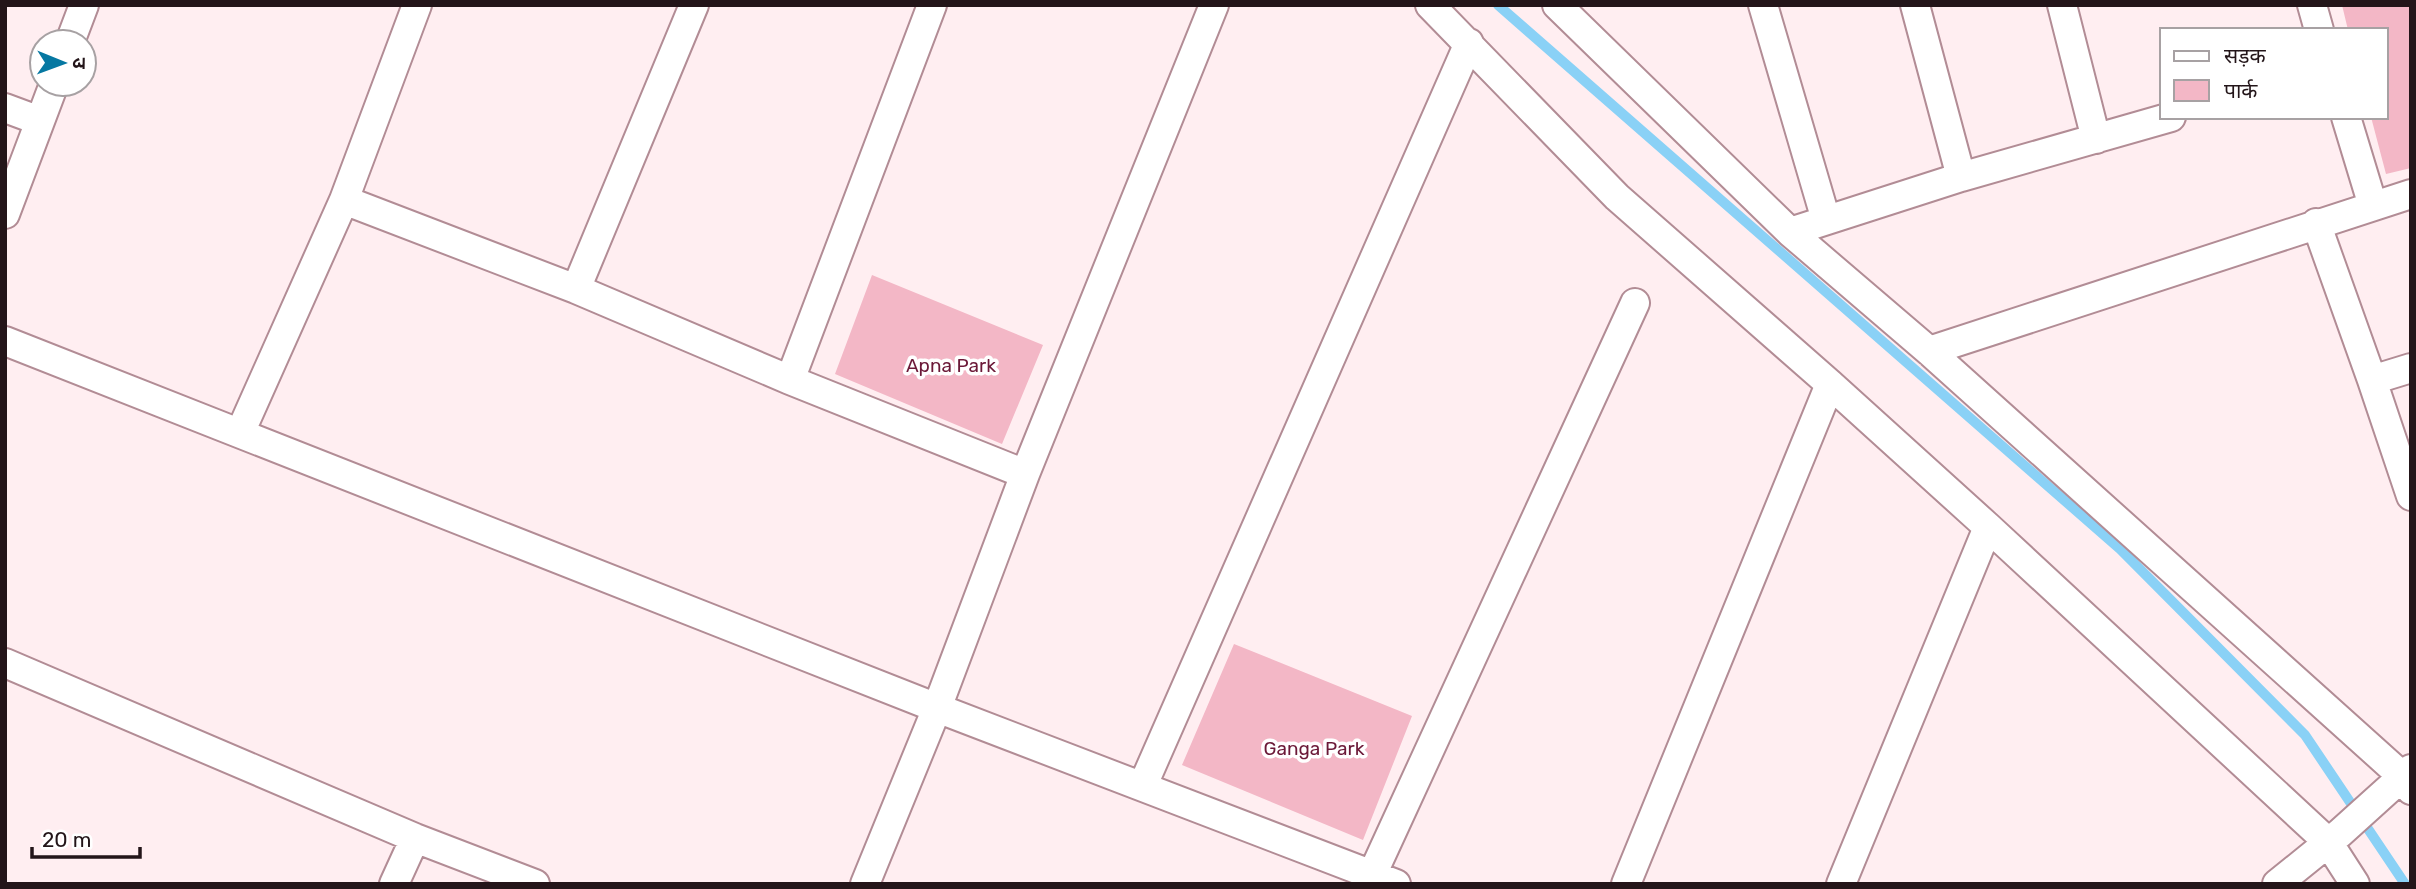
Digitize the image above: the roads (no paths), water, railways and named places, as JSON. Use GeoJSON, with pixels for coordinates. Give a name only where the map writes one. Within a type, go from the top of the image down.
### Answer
{"type":"FeatureCollection","features":[{"type":"Feature","properties":{"kind":"street"},"geometry":{"type":"LineString","coordinates":[[75,28],[84,5]]}},
{"type":"Feature","properties":{"kind":"street"},"geometry":{"type":"LineString","coordinates":[[240,433],[344,200],[417,5]]}},
{"type":"Feature","properties":{"kind":"street"},"geometry":{"type":"LineString","coordinates":[[576,289],[694,5]]}},
{"type":"Feature","properties":{"kind":"street"},"geometry":{"type":"LineString","coordinates":[[790,380],[932,5]]}},
{"type":"Feature","properties":{"kind":"street"},"geometry":{"type":"LineString","coordinates":[[865,884],[937,708],[1025,474],[1214,5]]}},
{"type":"Feature","properties":{"kind":"street"},"geometry":{"type":"LineString","coordinates":[[1430,5],[1617,197],[1830,384],[2334,838],[2355,884]]}},
{"type":"Feature","properties":{"kind":"street"},"geometry":{"type":"LineString","coordinates":[[1557,5],[1790,232],[1930,351],[2404,780],[2277,884]]}},
{"type":"Feature","properties":{"kind":"street"},"geometry":{"type":"LineString","coordinates":[[1763,5],[1826,220]]}},
{"type":"Feature","properties":{"kind":"street"},"geometry":{"type":"LineString","coordinates":[[1915,5],[1961,177]]}},
{"type":"Feature","properties":{"kind":"street"},"geometry":{"type":"LineString","coordinates":[[2062,5],[2096,139]]}},
{"type":"Feature","properties":{"kind":"street"},"geometry":{"type":"LineString","coordinates":[[2312,5],[2318,28]]}},
{"type":"Feature","properties":{"kind":"street"},"geometry":{"type":"LineString","coordinates":[[1143,785],[1469,43]]}},
{"type":"Feature","properties":{"kind":"street"},"geometry":{"type":"LineString","coordinates":[[5,214],[49,98]]}},
{"type":"Feature","properties":{"kind":"street"},"geometry":{"type":"LineString","coordinates":[[5,108],[40,121]]}},
{"type":"Feature","properties":{"kind":"street"},"geometry":{"type":"LineString","coordinates":[[1790,232],[1961,177],[2164,119]]}},
{"type":"Feature","properties":{"kind":"street"},"geometry":{"type":"LineString","coordinates":[[2347,119],[2373,206]]}},
{"type":"Feature","properties":{"kind":"street"},"geometry":{"type":"LineString","coordinates":[[1930,351],[2411,194]]}},
{"type":"Feature","properties":{"kind":"street"},"geometry":{"type":"LineString","coordinates":[[344,200],[576,289],[790,380],[1025,474]]}},
{"type":"Feature","properties":{"kind":"street"},"geometry":{"type":"LineString","coordinates":[[2316,223],[2411,496]]}},
{"type":"Feature","properties":{"kind":"street"},"geometry":{"type":"LineString","coordinates":[[5,341],[937,708],[1384,879],[1635,303]]}},
{"type":"Feature","properties":{"kind":"street"},"geometry":{"type":"LineString","coordinates":[[2372,380],[2411,368]]}},
{"type":"Feature","properties":{"kind":"street"},"geometry":{"type":"LineString","coordinates":[[1626,884],[1830,384]]}},
{"type":"Feature","properties":{"kind":"street"},"geometry":{"type":"LineString","coordinates":[[1841,884],[1988,527]]}},
{"type":"Feature","properties":{"kind":"street"},"geometry":{"type":"LineString","coordinates":[[5,663],[415,838],[536,884]]}},
{"type":"Feature","properties":{"kind":"street"},"geometry":{"type":"LineString","coordinates":[[394,884],[415,838]]}},
{"type":"Feature","properties":{"kind":"waterway"},"geometry":{"type":"LineString","coordinates":[[1498,5],[2120,549],[2305,735],[2405,884]]}},
{"type":"Feature","properties":{"kind":"park label","name":"Apna Park"},"geometry":{"type":"Point","coordinates":[951,365]}},
{"type":"Feature","properties":{"kind":"park label","name":"Ganga Park"},"geometry":{"type":"Point","coordinates":[1314,748]}}]}
